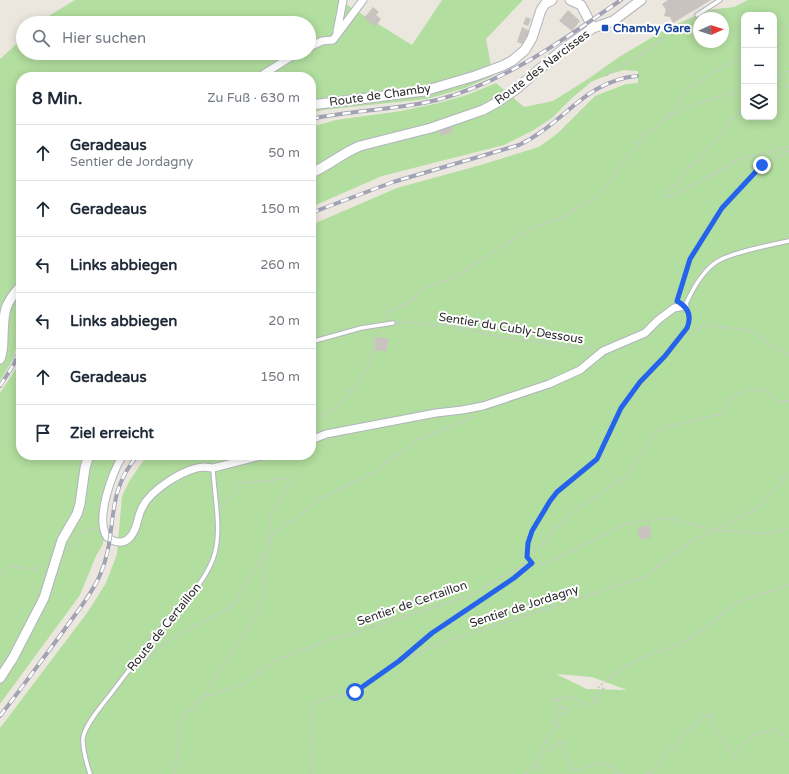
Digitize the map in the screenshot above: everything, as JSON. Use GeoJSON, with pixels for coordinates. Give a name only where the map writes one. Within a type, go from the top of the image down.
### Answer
{"type":"FeatureCollection","features":[{"type":"Feature","properties":{"kind":"street"},"geometry":{"type":"LineString","coordinates":[[337,34],[343,0]]}},
{"type":"Feature","properties":{"kind":"street"},"geometry":{"type":"LineString","coordinates":[[316,44],[333,40],[363,0]]}},
{"type":"Feature","properties":{"kind":"street","name":"Route de Chamby"},"geometry":{"type":"LineString","coordinates":[[316,104],[424,91],[475,76],[502,66],[512,61],[525,50],[532,38],[540,10],[545,4],[552,0]]}},
{"type":"Feature","properties":{"kind":"street"},"geometry":{"type":"LineString","coordinates":[[570,0],[582,2],[594,28]]}},
{"type":"Feature","properties":{"kind":"street","name":"Route des Narcisses"},"geometry":{"type":"LineString","coordinates":[[316,171],[360,146],[431,128],[483,110],[515,90],[562,50],[594,28],[613,21],[641,0]]}},
{"type":"Feature","properties":{"kind":"street"},"geometry":{"type":"LineString","coordinates":[[267,72],[286,60]]}},
{"type":"Feature","properties":{"kind":"street"},"geometry":{"type":"LineString","coordinates":[[0,359],[3,349],[5,310],[7,303],[16,292]]}},
{"type":"Feature","properties":{"kind":"street"},"geometry":{"type":"LineString","coordinates":[[316,438],[326,434],[436,413],[483,406],[549,384],[580,370],[603,351],[645,333],[658,320],[674,308],[685,306]]}},
{"type":"Feature","properties":{"kind":"street"},"geometry":{"type":"LineString","coordinates":[[0,678],[13,658],[44,598],[62,540],[79,509],[85,468],[88,460]]}},
{"type":"Feature","properties":{"kind":"street"},"geometry":{"type":"LineString","coordinates":[[121,460],[106,498],[103,524],[107,537],[115,542],[125,541],[133,533],[141,508],[157,490],[173,479],[197,468],[213,468],[245,460]]}},
{"type":"Feature","properties":{"kind":"lane"},"geometry":{"type":"LineString","coordinates":[[702,12],[720,0]]}},
{"type":"Feature","properties":{"kind":"lane"},"geometry":{"type":"LineString","coordinates":[[685,306],[698,281],[717,262],[735,255],[789,241]]}},
{"type":"Feature","properties":{"kind":"lane"},"geometry":{"type":"LineString","coordinates":[[316,341],[361,328],[393,323]]}},
{"type":"Feature","properties":{"kind":"lane","name":"Route de Certaillon"},"geometry":{"type":"LineString","coordinates":[[90,774],[84,752],[84,733],[104,702],[204,576],[214,558],[217,545],[217,516],[213,468]]}},
{"type":"Feature","properties":{"kind":"path"},"geometry":{"type":"LineString","coordinates":[[606,76],[640,56],[693,18]]}},
{"type":"Feature","properties":{"kind":"path"},"geometry":{"type":"LineString","coordinates":[[777,35],[789,25]]}},
{"type":"Feature","properties":{"kind":"path"},"geometry":{"type":"LineString","coordinates":[[665,120],[678,105],[691,86],[741,57]]}},
{"type":"Feature","properties":{"kind":"path"},"geometry":{"type":"LineString","coordinates":[[777,77],[789,70]]}},
{"type":"Feature","properties":{"kind":"path"},"geometry":{"type":"LineString","coordinates":[[777,86],[789,86]]}},
{"type":"Feature","properties":{"kind":"path"},"geometry":{"type":"LineString","coordinates":[[386,324],[389,310],[401,306],[419,295],[422,289],[453,278],[526,231],[562,217],[598,197],[646,134],[665,120],[683,109],[714,98],[741,92]]}},
{"type":"Feature","properties":{"kind":"path"},"geometry":{"type":"LineString","coordinates":[[741,110],[697,162],[693,164],[680,180],[664,194],[665,196],[673,196],[740,159],[789,147]]}},
{"type":"Feature","properties":{"kind":"path"},"geometry":{"type":"LineString","coordinates":[[789,151],[762,165],[722,208],[690,259],[677,301],[685,306],[689,313],[689,323],[683,335],[640,382],[621,408],[597,459],[557,492],[550,501],[532,531],[528,543],[527,558],[532,563],[538,565],[547,563],[626,524],[667,518],[716,530],[766,534],[789,528]]}},
{"type":"Feature","properties":{"kind":"path","name":"Sentier du Cubly-Dessous"},"geometry":{"type":"LineString","coordinates":[[393,323],[408,322],[427,325],[447,325],[502,337],[603,351]]}},
{"type":"Feature","properties":{"kind":"path"},"geometry":{"type":"LineString","coordinates":[[316,420],[341,404],[366,370],[370,363],[374,340],[381,325]]}},
{"type":"Feature","properties":{"kind":"path"},"geometry":{"type":"LineString","coordinates":[[683,335],[692,333],[704,325],[748,330],[761,337],[771,346],[789,354]]}},
{"type":"Feature","properties":{"kind":"path","name":"Sentier de Certaillon"},"geometry":{"type":"LineString","coordinates":[[175,774],[181,719],[202,697],[244,684],[274,661],[316,645],[466,596],[521,567],[527,558],[573,512],[628,475],[659,428],[719,415],[730,399],[746,390],[765,390],[778,402],[789,401]]}},
{"type":"Feature","properties":{"kind":"path"},"geometry":{"type":"LineString","coordinates":[[127,673],[139,668],[168,641],[234,605],[274,533],[321,498],[375,472],[418,439],[453,426],[476,414],[483,406]]}},
{"type":"Feature","properties":{"kind":"path","name":"Sentier de Jordagny"},"geometry":{"type":"LineString","coordinates":[[311,774],[310,720],[314,702],[355,692],[399,661],[438,644],[647,576],[689,542],[716,530],[762,505],[789,472]]}},
{"type":"Feature","properties":{"kind":"path"},"geometry":{"type":"LineString","coordinates":[[202,697],[261,606],[272,513],[285,492],[290,478],[242,483],[223,503],[217,516]]}},
{"type":"Feature","properties":{"kind":"path"},"geometry":{"type":"LineString","coordinates":[[0,573],[9,566],[35,570],[49,563],[52,558],[65,555],[81,532],[87,529],[104,530]]}},
{"type":"Feature","properties":{"kind":"path"},"geometry":{"type":"LineString","coordinates":[[399,661],[432,633],[514,578],[532,563]]}},
{"type":"Feature","properties":{"kind":"path"},"geometry":{"type":"LineString","coordinates":[[539,758],[552,730],[559,727],[558,724],[554,724],[558,716],[568,708],[562,707],[555,709],[559,702],[552,700],[572,697],[584,704],[596,703],[600,700],[594,698],[605,689],[598,688],[625,667],[645,656],[670,648],[695,636],[736,603],[789,585]]}},
{"type":"Feature","properties":{"kind":"path"},"geometry":{"type":"LineString","coordinates":[[647,774],[653,770],[687,731],[702,718],[711,713],[716,732],[736,757],[747,739],[764,732],[776,730],[789,741]]}},
{"type":"Feature","properties":{"kind":"path"},"geometry":{"type":"LineString","coordinates":[[527,774],[529,769],[539,758],[560,741],[566,741],[563,749],[572,769],[578,769],[596,764],[611,765],[616,772],[620,774]]}},
{"type":"Feature","properties":{"kind":"path"},"geometry":{"type":"LineString","coordinates":[[533,765],[537,764],[539,767],[539,774]]}},
{"type":"Feature","properties":{"kind":"green space"},"geometry":{"type":"Polygon","coordinates":[[[75,0],[339,0],[412,45],[442,0],[523,0],[486,39],[493,76],[465,88],[427,99],[316,112],[316,72],[16,72],[16,348],[13,359],[0,381],[0,59],[16,44],[16,60],[316,60],[316,16],[49,16],[75,0]]]}},
{"type":"Feature","properties":{"kind":"green space"},"geometry":{"type":"Polygon","coordinates":[[[748,0],[789,0],[789,774],[0,774],[0,728],[87,613],[106,583],[117,554],[122,496],[130,480],[144,460],[316,460],[316,223],[397,188],[539,147],[558,133],[595,96],[626,84],[638,83],[638,71],[624,70],[591,82],[552,118],[532,131],[504,145],[382,176],[316,205],[316,126],[336,120],[401,111],[439,103],[467,95],[496,83],[524,107],[553,101],[619,57],[668,28],[693,17],[693,48],[729,48],[729,12],[704,12],[708,10],[734,7],[748,0]],[[556,674],[587,689],[627,690],[592,677],[556,674]]]}},
{"type":"Feature","properties":{"kind":"green space"},"geometry":{"type":"Polygon","coordinates":[[[16,369],[16,460],[124,460],[118,468],[108,499],[103,544],[96,556],[80,595],[0,704],[0,393],[16,369]]]}},
{"type":"Feature","properties":{"kind":"building"},"geometry":{"type":"Polygon","coordinates":[[[668,0],[711,0],[673,23],[670,17],[664,16],[666,10],[662,4],[668,0]]]}},
{"type":"Feature","properties":{"kind":"building"},"geometry":{"type":"Polygon","coordinates":[[[373,7],[379,12],[376,15],[381,19],[375,27],[364,18],[373,7]]]}},
{"type":"Feature","properties":{"kind":"building"},"geometry":{"type":"Polygon","coordinates":[[[568,10],[580,21],[572,31],[559,21],[568,10]]]}},
{"type":"Feature","properties":{"kind":"building"},"geometry":{"type":"Polygon","coordinates":[[[526,17],[531,19],[528,26],[523,24],[526,17]]]}},
{"type":"Feature","properties":{"kind":"building"},"geometry":{"type":"Polygon","coordinates":[[[522,27],[530,31],[525,45],[517,42],[522,27]]]}},
{"type":"Feature","properties":{"kind":"building"},"geometry":{"type":"Polygon","coordinates":[[[451,124],[453,132],[441,136],[438,129],[451,124]]]}},
{"type":"Feature","properties":{"kind":"building"},"geometry":{"type":"Polygon","coordinates":[[[376,337],[388,338],[387,351],[375,351],[376,337]]]}},
{"type":"Feature","properties":{"kind":"building"},"geometry":{"type":"Polygon","coordinates":[[[649,525],[652,537],[640,540],[637,528],[649,525]]]}},
{"type":"Feature","properties":{"kind":"railway"},"geometry":{"type":"LineString","coordinates":[[316,118],[422,103],[462,92],[511,71],[534,58],[621,0]]}},
{"type":"Feature","properties":{"kind":"railway"},"geometry":{"type":"LineString","coordinates":[[316,211],[393,182],[519,145],[549,126],[588,94],[619,80],[637,76]]}},
{"type":"Feature","properties":{"kind":"railway"},"geometry":{"type":"LineString","coordinates":[[0,386],[16,359]]}},
{"type":"Feature","properties":{"kind":"railway"},"geometry":{"type":"LineString","coordinates":[[0,716],[82,605],[96,583],[106,559],[113,514],[120,485],[127,470],[134,460]]}},
{"type":"Feature","properties":{"kind":"place","name":"Chamby Gare"},"geometry":{"type":"Point","coordinates":[605,28]}},
{"type":"Feature","properties":{"kind":"route"},"geometry":{"type":"LineString","coordinates":[[355,692],[399,661],[432,633],[514,578],[532,563],[527,557],[528,543],[532,531],[550,501],[557,492],[597,459],[621,408],[640,382],[683,335],[689,323],[689,313],[685,306],[677,301],[690,259],[722,208],[762,165]]}}]}
